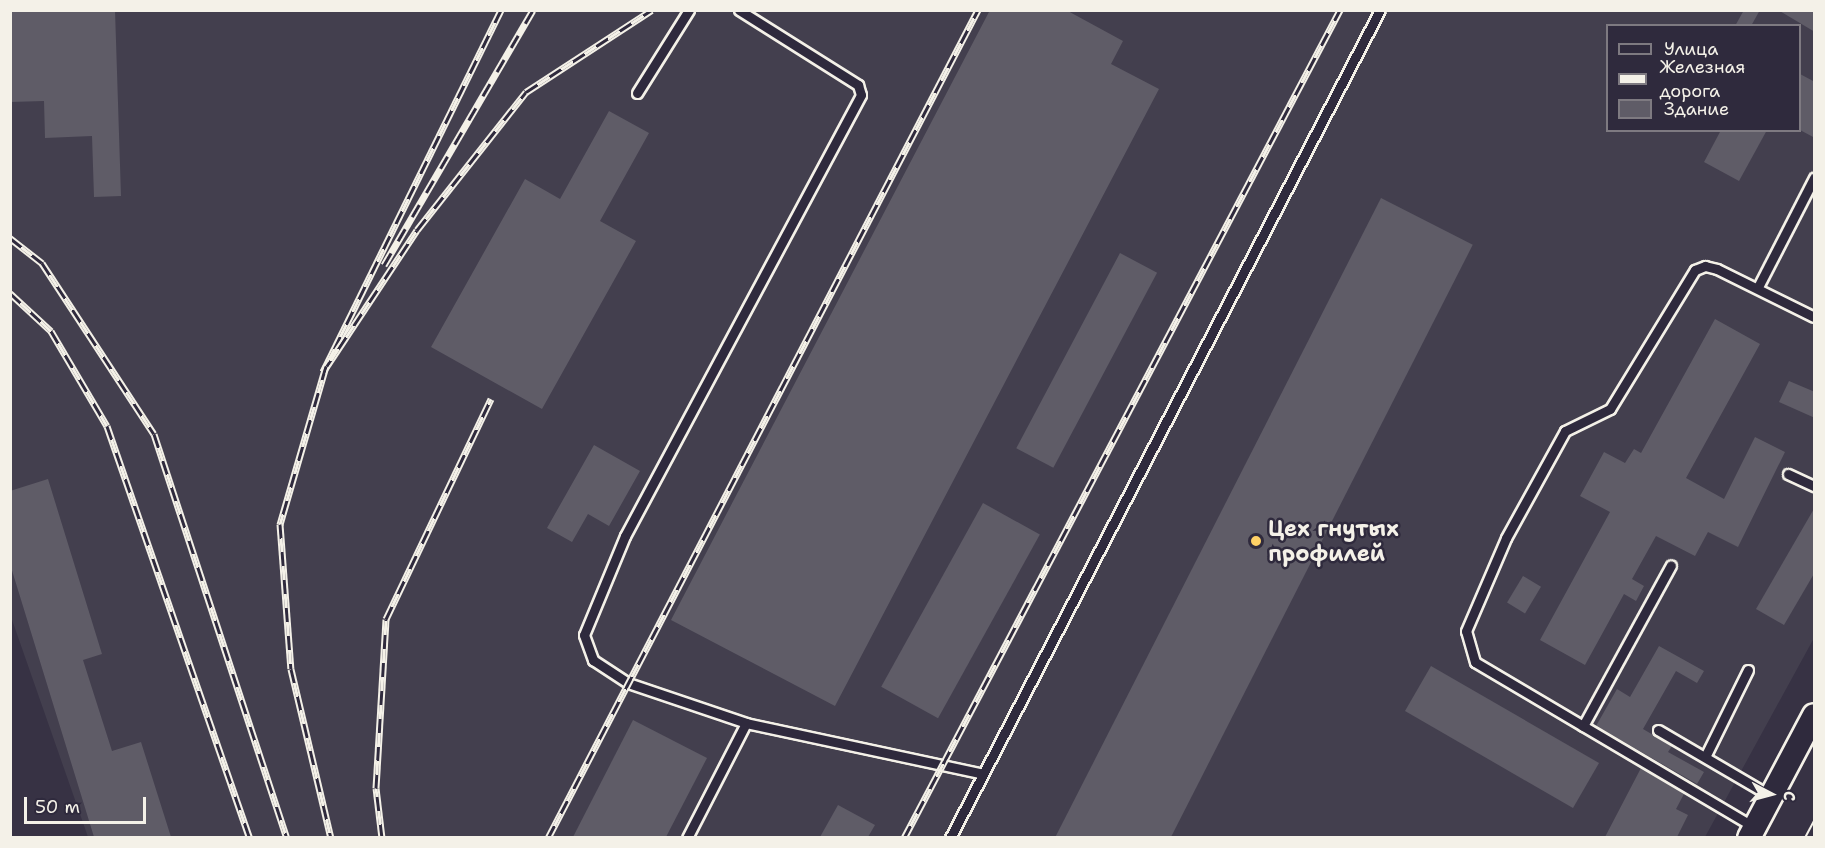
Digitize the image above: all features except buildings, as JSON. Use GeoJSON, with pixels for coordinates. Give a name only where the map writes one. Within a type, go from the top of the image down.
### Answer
{"type":"FeatureCollection","features":[{"type":"Feature","properties":{"kind":"street"},"geometry":{"type":"LineString","coordinates":[[1751,832],[1815,715]]}},
{"type":"Feature","properties":{"kind":"lane"},"geometry":{"type":"LineString","coordinates":[[638,93],[689,10]]}},
{"type":"Feature","properties":{"kind":"lane"},"geometry":{"type":"LineString","coordinates":[[739,10],[858,86],[861,95],[625,536],[584,635],[593,660],[628,683],[746,723],[983,774]]}},
{"type":"Feature","properties":{"kind":"lane"},"geometry":{"type":"LineString","coordinates":[[950,837],[1380,10]]}},
{"type":"Feature","properties":{"kind":"lane"},"geometry":{"type":"LineString","coordinates":[[1758,287],[1815,178]]}},
{"type":"Feature","properties":{"kind":"lane"},"geometry":{"type":"LineString","coordinates":[[1751,832],[1583,726],[1475,662],[1466,631],[1506,538],[1566,431],[1610,409],[1695,270],[1706,266],[1758,287],[1815,317]]}},
{"type":"Feature","properties":{"kind":"lane"},"geometry":{"type":"LineString","coordinates":[[1788,474],[1815,486]]}},
{"type":"Feature","properties":{"kind":"lane"},"geometry":{"type":"LineString","coordinates":[[1583,726],[1671,566]]}},
{"type":"Feature","properties":{"kind":"lane"},"geometry":{"type":"LineString","coordinates":[[1705,757],[1748,670]]}},
{"type":"Feature","properties":{"kind":"lane"},"geometry":{"type":"LineString","coordinates":[[687,837],[746,723]]}},
{"type":"Feature","properties":{"kind":"lane"},"geometry":{"type":"LineString","coordinates":[[1658,730],[1771,796]]}},
{"type":"Feature","properties":{"kind":"shaded area"},"geometry":{"type":"Polygon","coordinates":[[[10,11],[1814,11],[1814,638],[1705,837],[88,837],[11,617],[10,11]]]}},
{"type":"Feature","properties":{"kind":"tram line"},"geometry":{"type":"LineString","coordinates":[[1805,838],[1814,821]]}},
{"type":"Feature","properties":{"kind":"railway"},"geometry":{"type":"LineString","coordinates":[[501,10],[323,372],[417,230],[526,92],[652,10]]}},
{"type":"Feature","properties":{"kind":"railway"},"geometry":{"type":"LineString","coordinates":[[384,265],[533,10]]}},
{"type":"Feature","properties":{"kind":"railway"},"geometry":{"type":"LineString","coordinates":[[548,838],[978,10]]}},
{"type":"Feature","properties":{"kind":"railway"},"geometry":{"type":"LineString","coordinates":[[904,838],[1340,10]]}},
{"type":"Feature","properties":{"kind":"railway"},"geometry":{"type":"LineString","coordinates":[[10,238],[42,263],[154,434],[287,838]]}},
{"type":"Feature","properties":{"kind":"railway"},"geometry":{"type":"LineString","coordinates":[[10,293],[51,331],[107,426],[250,838]]}},
{"type":"Feature","properties":{"kind":"railway"},"geometry":{"type":"LineString","coordinates":[[326,366],[280,524],[291,669],[331,838]]}},
{"type":"Feature","properties":{"kind":"railway"},"geometry":{"type":"LineString","coordinates":[[382,838],[376,788],[386,619],[491,399]]}},
{"type":"Feature","properties":{"kind":"place","name":"Цех гнутых профилей"},"geometry":{"type":"Point","coordinates":[1256,541]}}]}
